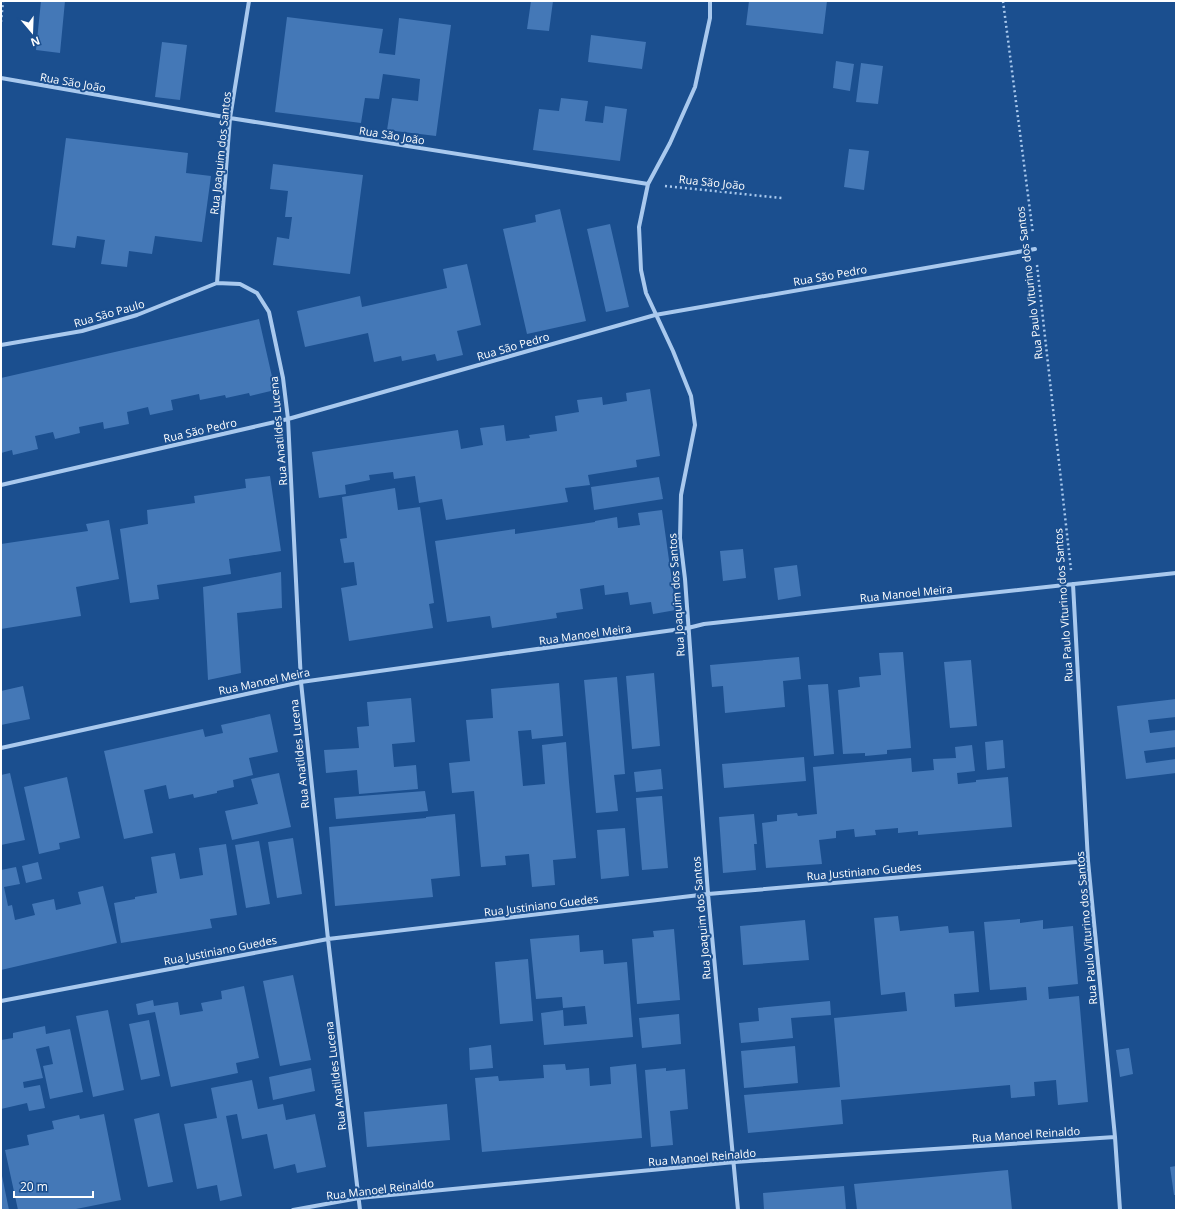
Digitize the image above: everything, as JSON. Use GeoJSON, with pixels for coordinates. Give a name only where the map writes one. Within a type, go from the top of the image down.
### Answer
{"type":"FeatureCollection","features":[{"type":"Feature","properties":{"kind":"street","name":"Rua Joaquim dos Santos"},"geometry":{"type":"LineString","coordinates":[[217,283],[230,118],[249,1]]}},
{"type":"Feature","properties":{"kind":"street","name":"Rua Joaquim dos Santos"},"geometry":{"type":"LineString","coordinates":[[710,1],[710,18],[695,87],[670,144],[648,184],[639,227],[641,270],[646,293],[673,351],[690,396],[696,425],[681,495],[680,538],[708,894],[735,1162],[738,1210]]}},
{"type":"Feature","properties":{"kind":"street","name":"Rua São João"},"geometry":{"type":"LineString","coordinates":[[1,78],[230,118],[648,184]]}},
{"type":"Feature","properties":{"kind":"street","name":"Rua São Pedro"},"geometry":{"type":"LineString","coordinates":[[1,485],[288,419],[655,315],[1035,249]]}},
{"type":"Feature","properties":{"kind":"street","name":"Rua São Paulo"},"geometry":{"type":"LineString","coordinates":[[1,345],[82,331],[137,316],[217,283]]}},
{"type":"Feature","properties":{"kind":"street","name":"Rua Anatildes Lucena"},"geometry":{"type":"LineString","coordinates":[[217,283],[240,284],[257,293],[269,312],[283,378],[288,419],[301,682],[328,939],[360,1210]]}},
{"type":"Feature","properties":{"kind":"street","name":"Rua Manoel Meira"},"geometry":{"type":"LineString","coordinates":[[1,748],[301,682],[688,628],[704,624],[1176,573]]}},
{"type":"Feature","properties":{"kind":"street","name":"Rua Paulo Viturino dos Santos"},"geometry":{"type":"LineString","coordinates":[[1073,584],[1088,861],[1115,1137],[1120,1210]]}},
{"type":"Feature","properties":{"kind":"street","name":"Rua Justiniano Guedes"},"geometry":{"type":"LineString","coordinates":[[1,1001],[328,939],[708,894],[1088,861]]}},
{"type":"Feature","properties":{"kind":"street","name":"Rua Manoel Reinaldo"},"geometry":{"type":"LineString","coordinates":[[293,1210],[359,1198],[735,1162],[1115,1137]]}},
{"type":"Feature","properties":{"kind":"path"},"geometry":{"type":"LineString","coordinates":[[1,22],[3,1]]}},
{"type":"Feature","properties":{"kind":"path","name":"Rua Paulo Viturino dos Santos"},"geometry":{"type":"LineString","coordinates":[[1003,1],[1035,249],[1073,584]]}},
{"type":"Feature","properties":{"kind":"path","name":"Rua São João"},"geometry":{"type":"LineString","coordinates":[[648,184],[782,198]]}},
{"type":"Feature","properties":{"kind":"building"},"geometry":{"type":"Polygon","coordinates":[[[41,1],[65,1],[60,53],[36,50],[41,1]]]}},
{"type":"Feature","properties":{"kind":"building"},"geometry":{"type":"Polygon","coordinates":[[[531,1],[553,1],[549,31],[527,29],[531,1]]]}},
{"type":"Feature","properties":{"kind":"building"},"geometry":{"type":"Polygon","coordinates":[[[749,1],[827,1],[823,34],[746,25],[749,1]]]}},
{"type":"Feature","properties":{"kind":"building"},"geometry":{"type":"Polygon","coordinates":[[[287,17],[383,29],[379,53],[395,55],[399,18],[451,25],[436,136],[387,130],[392,98],[418,101],[420,79],[383,74],[379,99],[365,98],[361,123],[275,112],[287,17]]]}},
{"type":"Feature","properties":{"kind":"building"},"geometry":{"type":"Polygon","coordinates":[[[591,35],[646,42],[642,69],[588,62],[591,35]]]}},
{"type":"Feature","properties":{"kind":"building"},"geometry":{"type":"Polygon","coordinates":[[[162,42],[187,45],[180,100],[155,97],[162,42]]]}},
{"type":"Feature","properties":{"kind":"building"},"geometry":{"type":"Polygon","coordinates":[[[836,61],[854,64],[850,91],[833,88],[836,61]]]}},
{"type":"Feature","properties":{"kind":"building"},"geometry":{"type":"Polygon","coordinates":[[[861,63],[883,66],[878,104],[856,102],[861,63]]]}},
{"type":"Feature","properties":{"kind":"building"},"geometry":{"type":"Polygon","coordinates":[[[561,98],[588,101],[585,121],[603,123],[605,106],[627,109],[620,161],[533,150],[539,109],[559,111],[561,98]]]}},
{"type":"Feature","properties":{"kind":"building"},"geometry":{"type":"Polygon","coordinates":[[[66,138],[188,153],[186,173],[211,176],[202,242],[155,236],[152,254],[129,251],[127,267],[101,264],[105,240],[77,236],[75,248],[52,245],[66,138]]]}},
{"type":"Feature","properties":{"kind":"building"},"geometry":{"type":"Polygon","coordinates":[[[849,149],[869,151],[864,190],[844,187],[849,149]]]}},
{"type":"Feature","properties":{"kind":"building"},"geometry":{"type":"Polygon","coordinates":[[[273,164],[363,175],[350,274],[273,265],[277,237],[289,239],[292,217],[285,217],[288,191],[270,189],[273,164]]]}},
{"type":"Feature","properties":{"kind":"building"},"geometry":{"type":"Polygon","coordinates":[[[560,209],[586,321],[527,334],[503,229],[536,222],[535,215],[560,209]]]}},
{"type":"Feature","properties":{"kind":"building"},"geometry":{"type":"Polygon","coordinates":[[[610,224],[629,307],[606,312],[587,229],[610,224]]]}},
{"type":"Feature","properties":{"kind":"building"},"geometry":{"type":"Polygon","coordinates":[[[467,264],[481,325],[457,331],[463,355],[437,361],[435,354],[402,361],[401,356],[374,362],[368,333],[305,347],[297,311],[360,296],[362,307],[447,288],[443,269],[467,264]]]}},
{"type":"Feature","properties":{"kind":"building"},"geometry":{"type":"Polygon","coordinates":[[[259,319],[275,390],[250,396],[249,393],[226,398],[225,395],[200,400],[199,394],[171,400],[173,410],[150,415],[148,407],[127,412],[129,424],[104,429],[103,422],[79,427],[80,433],[55,439],[53,432],[35,436],[38,449],[13,455],[12,450],[1,453],[1,378],[259,319]]]}},
{"type":"Feature","properties":{"kind":"building"},"geometry":{"type":"Polygon","coordinates":[[[650,389],[660,456],[636,460],[637,467],[588,475],[590,485],[565,488],[568,502],[446,520],[442,499],[419,503],[415,476],[394,479],[393,472],[369,475],[370,480],[345,485],[346,494],[319,498],[312,452],[458,430],[461,449],[483,445],[480,428],[504,425],[506,441],[530,438],[529,435],[557,431],[555,416],[579,412],[577,400],[602,397],[603,405],[627,401],[626,393],[650,389]]]}},
{"type":"Feature","properties":{"kind":"building"},"geometry":{"type":"Polygon","coordinates":[[[270,476],[281,551],[229,559],[231,574],[157,585],[159,599],[130,603],[120,529],[148,524],[147,510],[195,503],[194,496],[246,488],[245,479],[270,476]]]}},
{"type":"Feature","properties":{"kind":"building"},"geometry":{"type":"Polygon","coordinates":[[[659,477],[663,499],[594,510],[591,487],[659,477]]]}},
{"type":"Feature","properties":{"kind":"building"},"geometry":{"type":"Polygon","coordinates":[[[395,488],[398,510],[420,507],[434,603],[429,604],[433,628],[349,641],[341,588],[357,585],[354,562],[344,563],[340,539],[347,538],[342,497],[395,488]]]}},
{"type":"Feature","properties":{"kind":"building"},"geometry":{"type":"Polygon","coordinates":[[[662,510],[676,610],[653,614],[651,602],[630,605],[628,592],[605,595],[604,585],[580,589],[583,609],[556,613],[557,618],[492,628],[490,616],[447,622],[435,541],[515,529],[515,534],[595,522],[617,517],[618,528],[640,525],[638,513],[662,510]]]}},
{"type":"Feature","properties":{"kind":"building"},"geometry":{"type":"Polygon","coordinates":[[[109,520],[119,579],[76,587],[81,616],[1,629],[1,544],[88,531],[86,524],[109,520]]]}},
{"type":"Feature","properties":{"kind":"building"},"geometry":{"type":"Polygon","coordinates":[[[743,549],[746,578],[723,581],[720,551],[743,549]]]}},
{"type":"Feature","properties":{"kind":"building"},"geometry":{"type":"Polygon","coordinates":[[[797,565],[801,596],[778,600],[774,568],[797,565]]]}},
{"type":"Feature","properties":{"kind":"building"},"geometry":{"type":"Polygon","coordinates":[[[281,572],[282,608],[237,613],[241,673],[208,680],[203,587],[281,572]]]}},
{"type":"Feature","properties":{"kind":"building"},"geometry":{"type":"Polygon","coordinates":[[[903,652],[911,748],[887,750],[887,754],[865,756],[865,753],[843,754],[838,690],[860,687],[859,677],[881,675],[879,653],[903,652]]]}},
{"type":"Feature","properties":{"kind":"building"},"geometry":{"type":"Polygon","coordinates":[[[799,657],[801,679],[783,681],[785,707],[725,713],[723,686],[712,687],[710,665],[799,657]]]}},
{"type":"Feature","properties":{"kind":"building"},"geometry":{"type":"Polygon","coordinates":[[[971,660],[977,726],[950,728],[944,662],[971,660]]]}},
{"type":"Feature","properties":{"kind":"building"},"geometry":{"type":"Polygon","coordinates":[[[654,673],[660,746],[632,749],[626,676],[654,673]]]}},
{"type":"Feature","properties":{"kind":"building"},"geometry":{"type":"Polygon","coordinates":[[[617,677],[625,774],[614,775],[618,811],[596,813],[584,680],[617,677]]]}},
{"type":"Feature","properties":{"kind":"building"},"geometry":{"type":"Polygon","coordinates":[[[559,683],[563,736],[532,739],[531,730],[518,731],[523,786],[545,784],[542,745],[566,742],[576,858],[553,860],[555,885],[532,887],[529,854],[505,856],[506,865],[481,867],[474,791],[452,793],[449,763],[470,761],[466,720],[493,718],[491,689],[559,683]]]}},
{"type":"Feature","properties":{"kind":"building"},"geometry":{"type":"Polygon","coordinates":[[[828,684],[834,754],[814,756],[808,685],[828,684]]]}},
{"type":"Feature","properties":{"kind":"building"},"geometry":{"type":"Polygon","coordinates":[[[23,686],[30,719],[1,725],[1,691],[23,686]]]}},
{"type":"Feature","properties":{"kind":"building"},"geometry":{"type":"Polygon","coordinates":[[[411,698],[415,742],[392,744],[394,767],[416,765],[418,789],[359,794],[357,770],[326,773],[324,750],[359,748],[357,727],[369,726],[367,702],[411,698]]]}},
{"type":"Feature","properties":{"kind":"building"},"geometry":{"type":"Polygon","coordinates":[[[1176,699],[1176,717],[1148,720],[1150,733],[1176,730],[1176,747],[1144,751],[1146,763],[1176,759],[1176,773],[1126,779],[1117,706],[1176,699]]]}},
{"type":"Feature","properties":{"kind":"building"},"geometry":{"type":"Polygon","coordinates":[[[270,714],[278,752],[249,758],[253,775],[233,780],[234,787],[217,791],[217,793],[194,798],[193,794],[169,799],[166,785],[144,790],[153,833],[124,839],[104,751],[203,729],[205,737],[223,733],[221,725],[270,714]]]}},
{"type":"Feature","properties":{"kind":"building"},"geometry":{"type":"Polygon","coordinates":[[[1003,740],[1005,768],[987,770],[985,742],[1003,740]]]}},
{"type":"Feature","properties":{"kind":"building"},"geometry":{"type":"Polygon","coordinates":[[[972,745],[975,771],[957,773],[958,784],[976,782],[976,780],[1008,777],[1012,827],[918,835],[918,831],[898,833],[898,828],[875,830],[876,835],[855,837],[854,829],[836,831],[836,838],[819,840],[822,864],[766,868],[762,823],[777,821],[777,815],[797,813],[798,816],[817,814],[813,767],[911,758],[912,772],[934,770],[933,759],[956,758],[955,747],[972,745]]]}},
{"type":"Feature","properties":{"kind":"building"},"geometry":{"type":"Polygon","coordinates":[[[804,757],[806,781],[724,788],[722,764],[804,757]]]}},
{"type":"Feature","properties":{"kind":"building"},"geometry":{"type":"Polygon","coordinates":[[[661,769],[663,789],[636,792],[634,772],[661,769]]]}},
{"type":"Feature","properties":{"kind":"building"},"geometry":{"type":"Polygon","coordinates":[[[10,773],[25,840],[1,845],[1,775],[10,773]]]}},
{"type":"Feature","properties":{"kind":"building"},"geometry":{"type":"Polygon","coordinates":[[[279,773],[291,827],[232,840],[225,811],[258,804],[251,779],[279,773]]]}},
{"type":"Feature","properties":{"kind":"building"},"geometry":{"type":"Polygon","coordinates":[[[67,777],[80,838],[59,843],[60,849],[39,854],[24,787],[67,777]]]}},
{"type":"Feature","properties":{"kind":"building"},"geometry":{"type":"Polygon","coordinates":[[[425,791],[428,811],[336,819],[334,798],[425,791]]]}},
{"type":"Feature","properties":{"kind":"building"},"geometry":{"type":"Polygon","coordinates":[[[662,796],[668,868],[642,870],[636,798],[662,796]]]}},
{"type":"Feature","properties":{"kind":"building"},"geometry":{"type":"Polygon","coordinates":[[[455,814],[460,876],[431,879],[433,897],[335,906],[329,827],[455,814]]]}},
{"type":"Feature","properties":{"kind":"building"},"geometry":{"type":"Polygon","coordinates":[[[754,814],[757,844],[754,844],[756,870],[723,873],[719,817],[754,814]]]}},
{"type":"Feature","properties":{"kind":"building"},"geometry":{"type":"Polygon","coordinates":[[[625,828],[629,876],[601,879],[597,830],[625,828]]]}},
{"type":"Feature","properties":{"kind":"building"},"geometry":{"type":"Polygon","coordinates":[[[293,838],[302,894],[277,898],[268,842],[293,838]]]}},
{"type":"Feature","properties":{"kind":"building"},"geometry":{"type":"Polygon","coordinates":[[[259,841],[270,904],[246,908],[235,845],[259,841]]]}},
{"type":"Feature","properties":{"kind":"building"},"geometry":{"type":"Polygon","coordinates":[[[226,844],[237,915],[210,919],[212,928],[121,943],[114,903],[157,893],[151,857],[175,853],[180,879],[203,875],[199,848],[226,844]]]}},
{"type":"Feature","properties":{"kind":"building"},"geometry":{"type":"Polygon","coordinates":[[[38,862],[42,879],[26,883],[22,866],[38,862]]]}},
{"type":"Feature","properties":{"kind":"building"},"geometry":{"type":"Polygon","coordinates":[[[16,867],[20,884],[4,887],[8,906],[12,905],[15,920],[35,915],[32,904],[54,899],[56,910],[81,904],[78,892],[103,886],[117,943],[1,970],[1,870],[16,867]]]}},
{"type":"Feature","properties":{"kind":"building"},"geometry":{"type":"Polygon","coordinates":[[[898,916],[900,931],[948,926],[949,933],[974,931],[979,992],[954,994],[955,1007],[1027,1000],[1026,987],[990,990],[984,922],[1020,919],[1020,923],[1043,920],[1043,929],[1073,926],[1078,984],[1048,987],[1049,999],[1079,996],[1088,1102],[1058,1105],[1056,1080],[1034,1082],[1035,1096],[1011,1098],[1010,1085],[841,1100],[843,1124],[748,1133],[744,1095],[840,1087],[834,1018],[907,1011],[905,992],[881,995],[874,918],[898,916]]]}},
{"type":"Feature","properties":{"kind":"building"},"geometry":{"type":"Polygon","coordinates":[[[805,920],[809,960],[743,965],[740,926],[805,920]]]}},
{"type":"Feature","properties":{"kind":"building"},"geometry":{"type":"Polygon","coordinates":[[[674,929],[680,1000],[637,1004],[632,939],[654,937],[653,931],[674,929]]]}},
{"type":"Feature","properties":{"kind":"building"},"geometry":{"type":"Polygon","coordinates":[[[579,935],[580,952],[603,950],[604,964],[627,962],[633,1037],[544,1045],[541,1013],[563,1010],[564,1026],[587,1024],[585,1006],[563,1008],[562,997],[536,999],[530,939],[579,935]]]}},
{"type":"Feature","properties":{"kind":"building"},"geometry":{"type":"Polygon","coordinates":[[[528,959],[533,1021],[500,1024],[495,962],[528,959]]]}},
{"type":"Feature","properties":{"kind":"building"},"geometry":{"type":"Polygon","coordinates":[[[293,975],[311,1060],[280,1066],[263,981],[293,975]]]}},
{"type":"Feature","properties":{"kind":"building"},"geometry":{"type":"Polygon","coordinates":[[[244,986],[259,1058],[236,1063],[238,1073],[171,1087],[155,1012],[138,1015],[136,1004],[153,1000],[154,1006],[178,1002],[180,1015],[203,1011],[201,1003],[222,999],[221,991],[244,986]]]}},
{"type":"Feature","properties":{"kind":"building"},"geometry":{"type":"Polygon","coordinates":[[[830,1001],[831,1015],[791,1018],[793,1038],[741,1043],[739,1023],[759,1021],[758,1008],[830,1001]]]}},
{"type":"Feature","properties":{"kind":"building"},"geometry":{"type":"Polygon","coordinates":[[[108,1010],[124,1090],[93,1097],[76,1016],[108,1010]]]}},
{"type":"Feature","properties":{"kind":"building"},"geometry":{"type":"Polygon","coordinates":[[[679,1014],[681,1044],[642,1048],[639,1018],[679,1014]]]}},
{"type":"Feature","properties":{"kind":"building"},"geometry":{"type":"Polygon","coordinates":[[[149,1020],[160,1076],[141,1080],[129,1024],[149,1020]]]}},
{"type":"Feature","properties":{"kind":"building"},"geometry":{"type":"Polygon","coordinates":[[[45,1026],[46,1034],[70,1029],[83,1092],[50,1099],[43,1066],[53,1064],[49,1046],[36,1049],[43,1078],[23,1082],[24,1088],[40,1085],[45,1108],[29,1111],[27,1103],[1,1109],[1,1040],[13,1038],[13,1033],[45,1026]]]}},
{"type":"Feature","properties":{"kind":"building"},"geometry":{"type":"Polygon","coordinates":[[[491,1045],[493,1068],[470,1070],[469,1048],[491,1045]]]}},
{"type":"Feature","properties":{"kind":"building"},"geometry":{"type":"Polygon","coordinates":[[[795,1046],[798,1083],[744,1088],[741,1051],[795,1046]]]}},
{"type":"Feature","properties":{"kind":"building"},"geometry":{"type":"Polygon","coordinates":[[[1129,1048],[1133,1074],[1120,1077],[1116,1050],[1129,1048]]]}},
{"type":"Feature","properties":{"kind":"building"},"geometry":{"type":"Polygon","coordinates":[[[565,1064],[566,1070],[589,1068],[590,1086],[611,1084],[610,1067],[636,1064],[642,1138],[482,1152],[475,1078],[498,1076],[499,1081],[544,1078],[543,1065],[565,1064]]]}},
{"type":"Feature","properties":{"kind":"building"},"geometry":{"type":"Polygon","coordinates":[[[311,1068],[315,1091],[273,1100],[269,1077],[311,1068]]]}},
{"type":"Feature","properties":{"kind":"building"},"geometry":{"type":"Polygon","coordinates":[[[666,1068],[666,1071],[685,1069],[688,1109],[670,1111],[673,1145],[651,1147],[645,1070],[666,1068]]]}},
{"type":"Feature","properties":{"kind":"building"},"geometry":{"type":"Polygon","coordinates":[[[252,1080],[258,1109],[283,1104],[286,1120],[315,1114],[326,1167],[297,1173],[295,1164],[274,1169],[267,1134],[242,1139],[237,1114],[226,1116],[242,1196],[220,1201],[217,1185],[197,1189],[184,1124],[217,1118],[211,1088],[252,1080]]]}},
{"type":"Feature","properties":{"kind":"building"},"geometry":{"type":"Polygon","coordinates":[[[447,1104],[450,1140],[367,1147],[364,1112],[447,1104]]]}},
{"type":"Feature","properties":{"kind":"building"},"geometry":{"type":"Polygon","coordinates":[[[159,1113],[173,1182],[148,1187],[134,1119],[159,1113]]]}},
{"type":"Feature","properties":{"kind":"building"},"geometry":{"type":"Polygon","coordinates":[[[104,1114],[121,1200],[71,1210],[18,1210],[5,1150],[29,1145],[27,1135],[54,1129],[52,1121],[79,1115],[80,1119],[104,1114]]]}},
{"type":"Feature","properties":{"kind":"building"},"geometry":{"type":"Polygon","coordinates":[[[1176,1166],[1176,1195],[1174,1195],[1170,1167],[1176,1166]]]}},
{"type":"Feature","properties":{"kind":"building"},"geometry":{"type":"Polygon","coordinates":[[[1008,1170],[1012,1210],[857,1210],[854,1184],[1008,1170]]]}},
{"type":"Feature","properties":{"kind":"building"},"geometry":{"type":"Polygon","coordinates":[[[2,1176],[9,1210],[1,1210],[2,1176]]]}},
{"type":"Feature","properties":{"kind":"building"},"geometry":{"type":"Polygon","coordinates":[[[844,1186],[846,1210],[764,1210],[763,1193],[844,1186]]]}}]}
